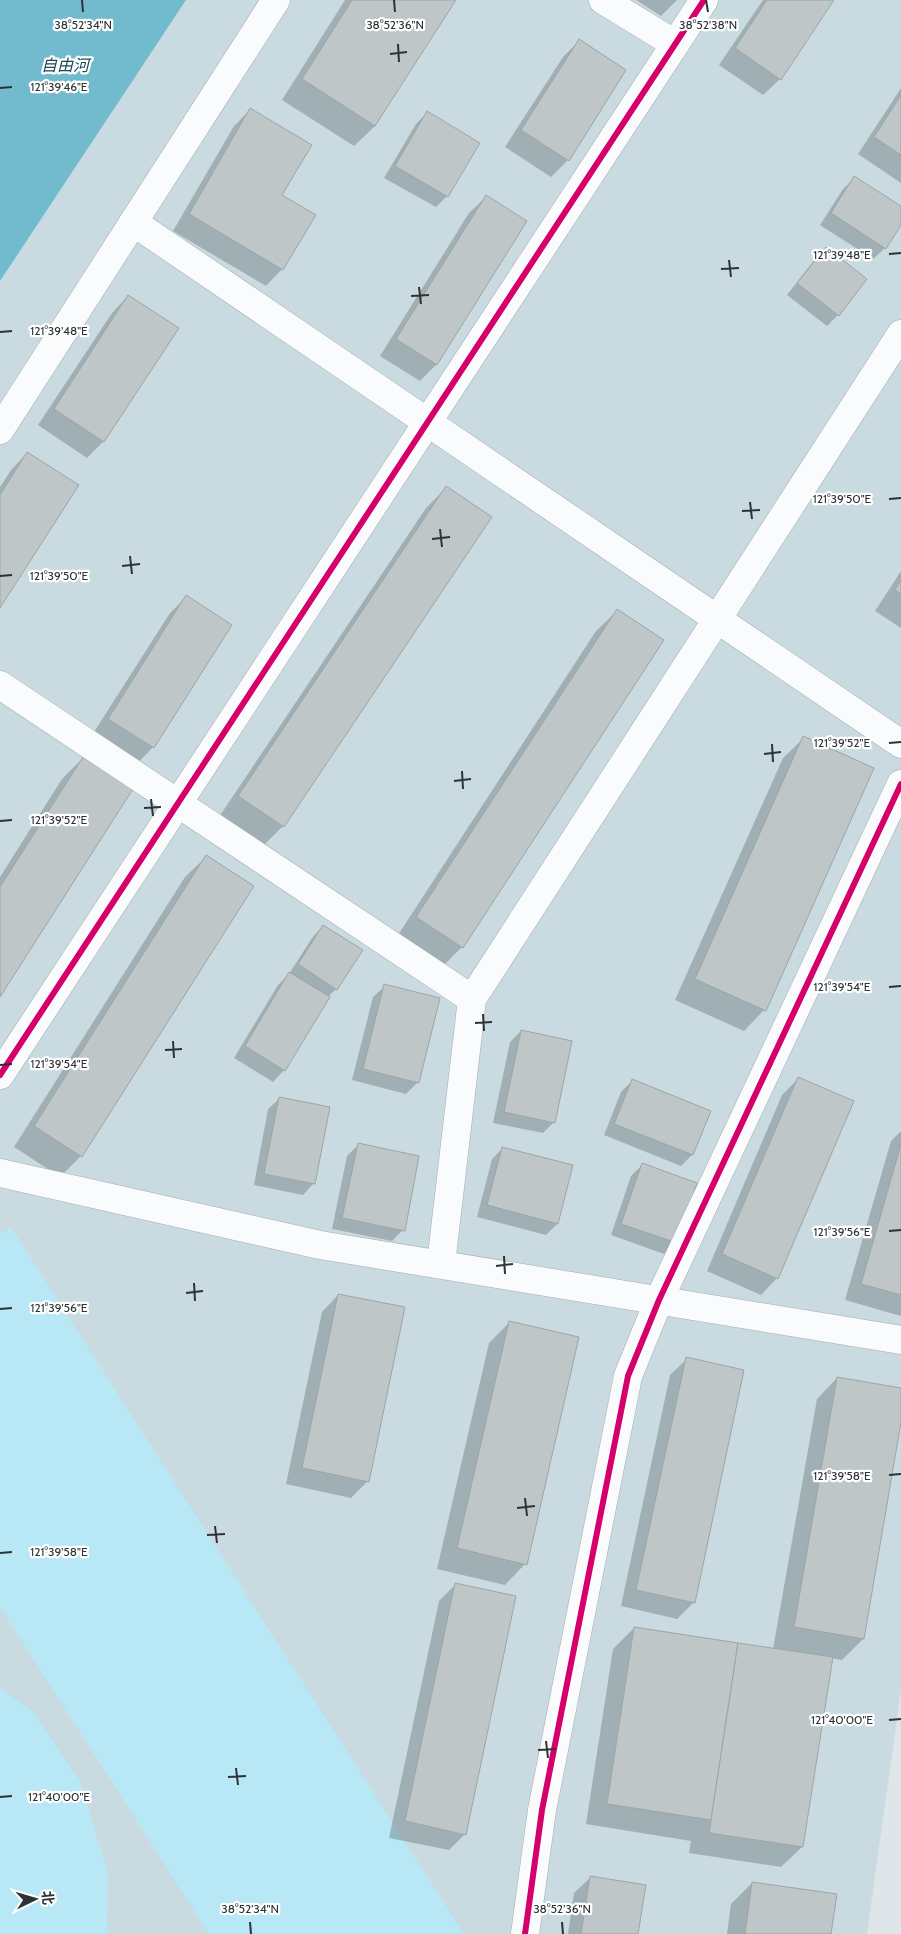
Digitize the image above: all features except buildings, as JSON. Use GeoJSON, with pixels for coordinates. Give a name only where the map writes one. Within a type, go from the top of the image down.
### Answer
{"type":"FeatureCollection","features":[{"type":"Feature","properties":{"kind":"street"},"geometry":{"type":"LineString","coordinates":[[0,430],[276,0]]}},
{"type":"Feature","properties":{"kind":"street"},"geometry":{"type":"LineString","coordinates":[[604,0],[675,44]]}},
{"type":"Feature","properties":{"kind":"street"},"geometry":{"type":"LineString","coordinates":[[0,1075],[704,0]]}},
{"type":"Feature","properties":{"kind":"street"},"geometry":{"type":"LineString","coordinates":[[133,222],[901,744]]}},
{"type":"Feature","properties":{"kind":"street"},"geometry":{"type":"LineString","coordinates":[[441,1264],[472,999],[901,334]]}},
{"type":"Feature","properties":{"kind":"street"},"geometry":{"type":"LineString","coordinates":[[0,685],[472,999]]}},
{"type":"Feature","properties":{"kind":"street"},"geometry":{"type":"LineString","coordinates":[[525,1934],[542,1810],[628,1376],[659,1300],[901,784]]}},
{"type":"Feature","properties":{"kind":"street"},"geometry":{"type":"LineString","coordinates":[[0,1173],[320,1245],[901,1340]]}},
{"type":"Feature","properties":{"kind":"shaded area"},"geometry":{"type":"Polygon","coordinates":[[[0,0],[901,0],[901,1690],[867,1934],[0,1934],[0,0]]]}},
{"type":"Feature","properties":{"kind":"shaded area"},"geometry":{"type":"Polygon","coordinates":[[[11,1227],[464,1934],[209,1934],[0,1607],[0,1234],[11,1227]]]}},
{"type":"Feature","properties":{"kind":"shaded area"},"geometry":{"type":"Polygon","coordinates":[[[0,1688],[33,1712],[80,1781],[108,1873],[107,1934],[0,1934],[0,1688]]]}},
{"type":"Feature","properties":{"kind":"water","name":"自由河"},"geometry":{"type":"Polygon","coordinates":[[[0,0],[186,0],[0,281],[0,0]]]}},
{"type":"Feature","properties":{"kind":"cycle path"},"geometry":{"type":"LineString","coordinates":[[0,1075],[704,0]]}},
{"type":"Feature","properties":{"kind":"cycle path"},"geometry":{"type":"LineString","coordinates":[[525,1934],[542,1810],[628,1376],[659,1300],[901,784]]}}]}
